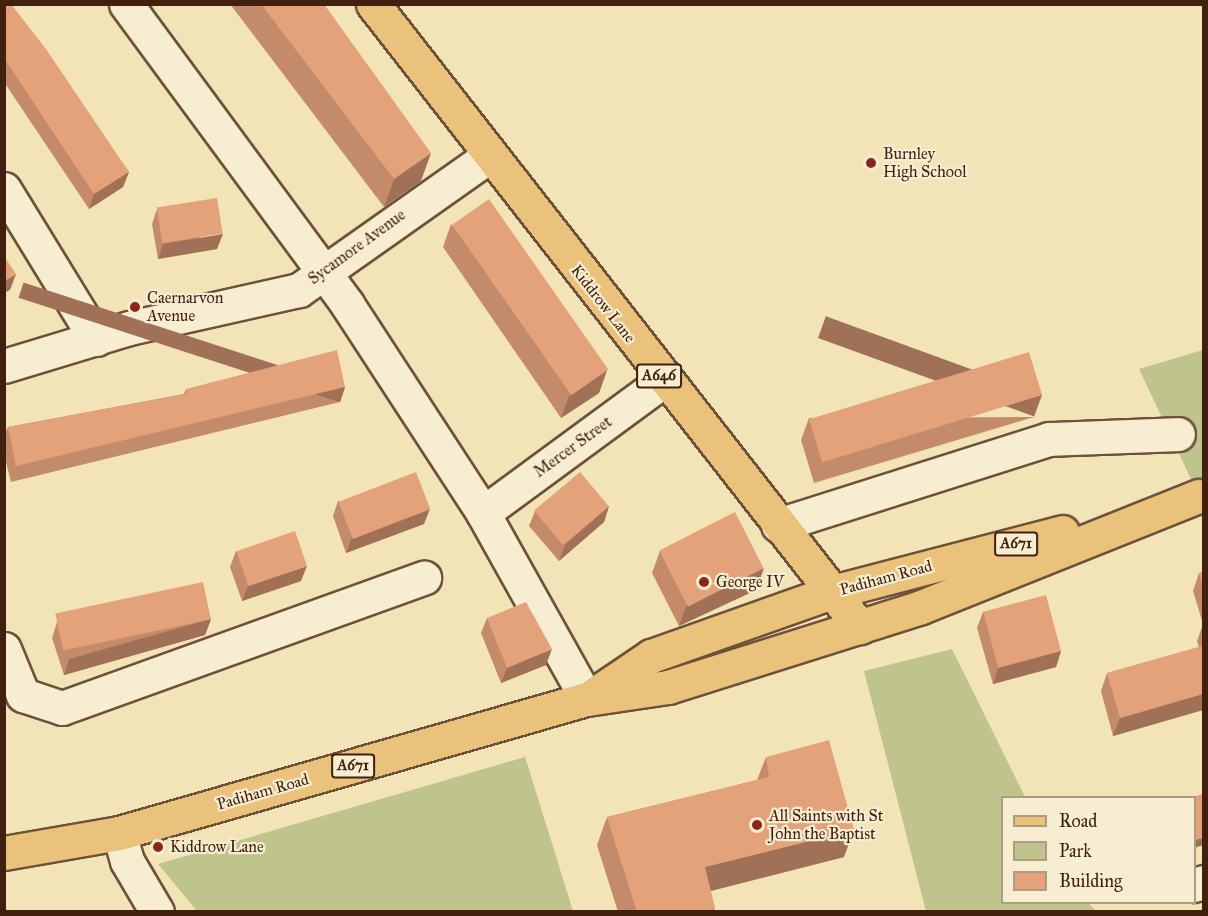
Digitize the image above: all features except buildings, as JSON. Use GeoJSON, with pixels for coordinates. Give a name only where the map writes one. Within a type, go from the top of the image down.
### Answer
{"type":"FeatureCollection","features":[{"type":"Feature","properties":{"kind":"main road","name":"Kiddrow Lane"},"geometry":{"type":"LineString","coordinates":[[373,4],[663,381],[860,627]]}},
{"type":"Feature","properties":{"kind":"main road","name":"Padiham Road"},"geometry":{"type":"LineString","coordinates":[[587,699],[651,656],[832,592],[1201,496]]}},
{"type":"Feature","properties":{"kind":"main road","name":"Padiham Road"},"geometry":{"type":"LineString","coordinates":[[4,853],[119,833],[587,699],[668,687],[860,627],[1201,496]]}},
{"type":"Feature","properties":{"kind":"street"},"geometry":{"type":"LineString","coordinates":[[126,4],[237,148],[320,274],[347,304],[483,513],[587,699]]}},
{"type":"Feature","properties":{"kind":"street","name":"Sycamore Avenue"},"geometry":{"type":"LineString","coordinates":[[4,366],[96,339],[299,290],[489,156]]}},
{"type":"Feature","properties":{"kind":"street"},"geometry":{"type":"LineString","coordinates":[[4,189],[96,339]]}},
{"type":"Feature","properties":{"kind":"street","name":"Mercer Street"},"geometry":{"type":"LineString","coordinates":[[483,513],[663,381]]}},
{"type":"Feature","properties":{"kind":"street"},"geometry":{"type":"LineString","coordinates":[[778,525],[1049,439],[1178,434]]}},
{"type":"Feature","properties":{"kind":"street"},"geometry":{"type":"LineString","coordinates":[[4,649],[23,695],[62,708],[424,578]]}},
{"type":"Feature","properties":{"kind":"street"},"geometry":{"type":"LineString","coordinates":[[119,833],[127,861],[157,912]]}},
{"type":"Feature","properties":{"kind":"green space"},"geometry":{"type":"Polygon","coordinates":[[[1203,350],[1203,495],[1199,496],[1139,369],[1203,350]]]}},
{"type":"Feature","properties":{"kind":"green space"},"geometry":{"type":"Polygon","coordinates":[[[952,649],[1025,796],[1001,796],[1001,904],[1089,904],[1096,911],[926,911],[864,671],[952,649]]]}},
{"type":"Feature","properties":{"kind":"green space"},"geometry":{"type":"Polygon","coordinates":[[[525,757],[573,911],[197,911],[158,864],[525,757]]]}},
{"type":"Feature","properties":{"kind":"place","name":"Burnley High School"},"geometry":{"type":"Point","coordinates":[871,163]}},
{"type":"Feature","properties":{"kind":"place","name":"Caernarvon Avenue"},"geometry":{"type":"Point","coordinates":[135,307]}},
{"type":"Feature","properties":{"kind":"place","name":"George IV"},"geometry":{"type":"Point","coordinates":[704,582]}},
{"type":"Feature","properties":{"kind":"place","name":"All Saints with St John the Baptist"},"geometry":{"type":"Point","coordinates":[757,825]}},
{"type":"Feature","properties":{"kind":"place","name":"Kiddrow Lane"},"geometry":{"type":"Point","coordinates":[158,847]}}]}
